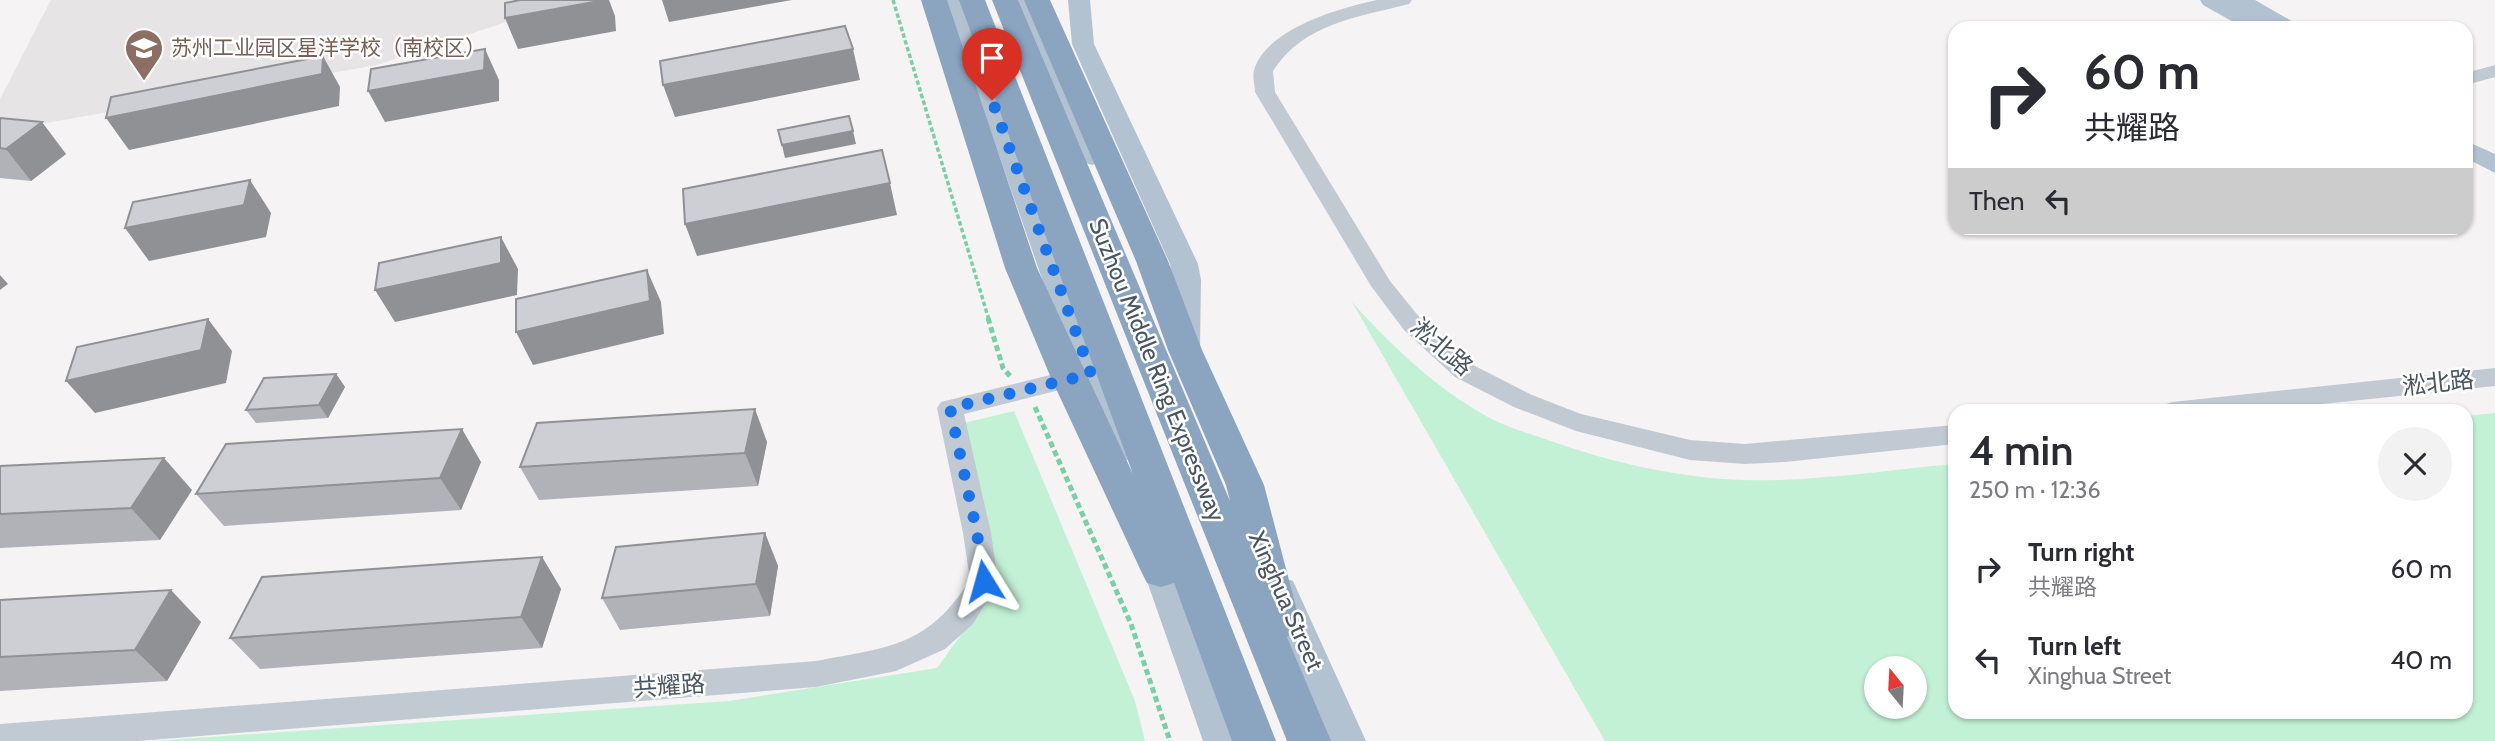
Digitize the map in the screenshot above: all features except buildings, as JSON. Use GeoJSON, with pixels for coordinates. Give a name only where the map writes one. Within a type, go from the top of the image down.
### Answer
{"type":"FeatureCollection","features":[{"type":"Feature","properties":{"kind":"highway"},"geometry":{"type":"LineString","coordinates":[[934,0],[1021,268],[1080,376],[1161,571]]}},
{"type":"Feature","properties":{"kind":"highway","name":"Suzhou Middle Ring Expressway"},"geometry":{"type":"LineString","coordinates":[[972,0],[1254,741]]}},
{"type":"Feature","properties":{"kind":"highway","name":"Suzhou Middle Ring Expressway"},"geometry":{"type":"LineString","coordinates":[[1004,0],[1309,741]]}},
{"type":"Feature","properties":{"kind":"highway"},"geometry":{"type":"LineString","coordinates":[[1037,0],[1152,261],[1185,350],[1245,485],[1309,741]]}},
{"type":"Feature","properties":{"kind":"main road"},"geometry":{"type":"LineString","coordinates":[[956,0],[1080,376]]}},
{"type":"Feature","properties":{"kind":"main road","name":"Xinghua Street"},"geometry":{"type":"LineString","coordinates":[[1023,0],[1347,741]]}},
{"type":"Feature","properties":{"kind":"main road"},"geometry":{"type":"LineString","coordinates":[[1079,0],[1083,44],[1184,264],[1187,280],[1184,369]]}},
{"type":"Feature","properties":{"kind":"main road"},"geometry":{"type":"LineString","coordinates":[[2211,0],[2247,21]]}},
{"type":"Feature","properties":{"kind":"main road"},"geometry":{"type":"LineString","coordinates":[[2239,0],[2275,21]]}},
{"type":"Feature","properties":{"kind":"main road"},"geometry":{"type":"LineString","coordinates":[[2473,135],[2495,147]]}},
{"type":"Feature","properties":{"kind":"main road"},"geometry":{"type":"LineString","coordinates":[[2473,152],[2495,165]]}},
{"type":"Feature","properties":{"kind":"main road"},"geometry":{"type":"LineString","coordinates":[[1161,571],[1222,741]]}},
{"type":"Feature","properties":{"kind":"street","name":"淞北路"},"geometry":{"type":"LineString","coordinates":[[1403,0],[1348,13],[1320,23],[1282,44],[1263,71],[1265,92],[1382,286],[1412,324],[1464,371],[1523,401],[1576,422],[1690,450],[1745,454],[1785,452],[1948,435]]}},
{"type":"Feature","properties":{"kind":"street"},"geometry":{"type":"LineString","coordinates":[[2473,77],[2495,71]]}},
{"type":"Feature","properties":{"kind":"street","name":"共耀路"},"geometry":{"type":"LineString","coordinates":[[0,738],[816,674],[896,658],[934,640],[953,624],[963,615],[984,581],[977,533],[950,408],[1080,376]]}},
{"type":"Feature","properties":{"kind":"street","name":"淞北路"},"geometry":{"type":"LineString","coordinates":[[2238,404],[2495,377]]}},
{"type":"Feature","properties":{"kind":"shaded area","name":"苏州工业园区星洋学校（南校区）"},"geometry":{"type":"Polygon","coordinates":[[[51,0],[580,0],[563,3],[377,65],[0,131],[0,99],[51,0]]]}},
{"type":"Feature","properties":{"kind":"green space"},"geometry":{"type":"Polygon","coordinates":[[[1352,302],[1420,370],[1479,412],[1500,423],[1573,449],[1631,465],[1720,479],[1780,480],[1948,465],[1948,719],[2473,719],[2473,415],[2495,413],[2495,741],[1605,741],[1352,302]]]}},
{"type":"Feature","properties":{"kind":"green space"},"geometry":{"type":"Polygon","coordinates":[[[1014,411],[1135,701],[1145,741],[152,741],[729,701],[937,668],[995,588],[964,423],[1014,411]]]}},
{"type":"Feature","properties":{"kind":"place","name":"苏州工业园区星洋学校（南校区）"},"geometry":{"type":"Point","coordinates":[144,82]}},
{"type":"Feature","properties":{"kind":"route"},"geometry":{"type":"LineString","coordinates":[[984,581],[977,533],[950,408],[1091,374],[992,100]]}}]}
